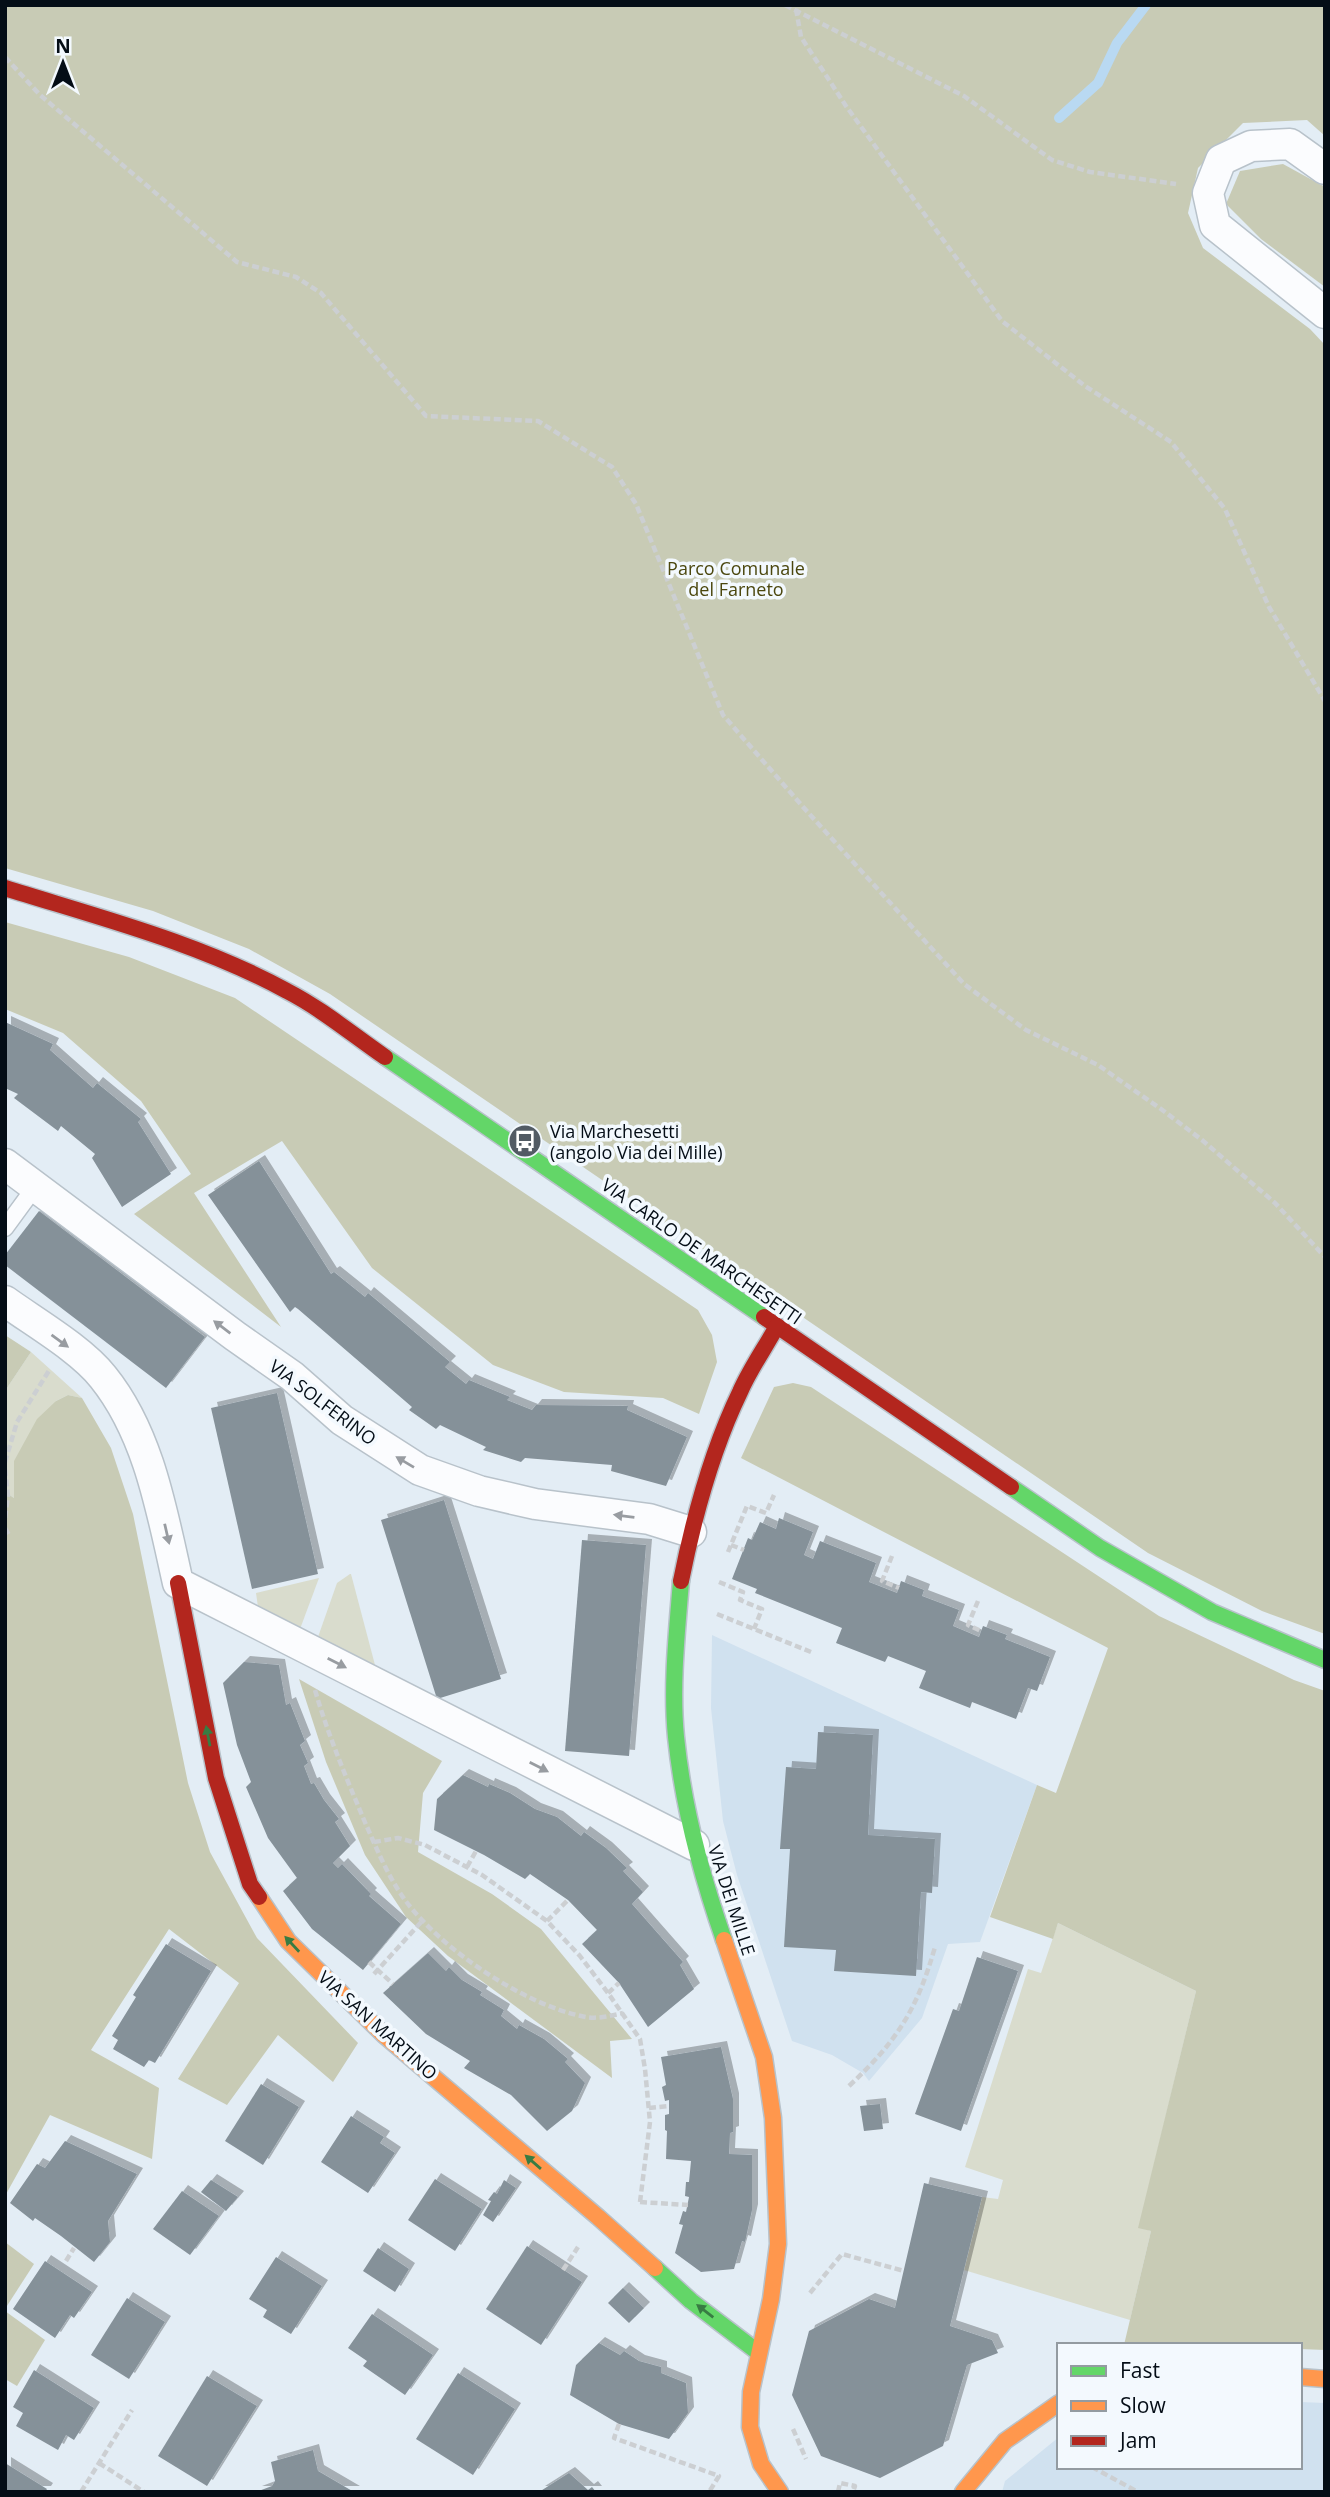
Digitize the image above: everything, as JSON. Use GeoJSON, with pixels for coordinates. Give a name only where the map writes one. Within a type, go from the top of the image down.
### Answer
{"type":"FeatureCollection","features":[{"type":"Feature","properties":{"kind":"street"},"geometry":{"type":"LineString","coordinates":[[1325,169],[1290,144],[1251,146],[1221,160],[1208,193],[1215,225],[1325,313]]}},
{"type":"Feature","properties":{"kind":"street","name":"VIA CARLO DE MARCHESETTI"},"geometry":{"type":"LineString","coordinates":[[5,888],[173,940],[233,964],[290,992],[1100,1548],[1212,1612],[1325,1660]]}},
{"type":"Feature","properties":{"kind":"street","name":"VIA SOLFERINO"},"geometry":{"type":"LineString","coordinates":[[5,1164],[292,1376],[342,1420],[420,1470],[480,1491],[535,1504],[649,1520],[691,1532]]}},
{"type":"Feature","properties":{"kind":"street","name":"VIA SAN MARTINO"},"geometry":{"type":"LineString","coordinates":[[5,1301],[79,1354],[102,1375],[133,1424],[156,1487],[178,1583],[216,1778],[241,1862],[250,1884],[288,1941],[384,2035],[598,2217],[691,2301],[759,2353]]}},
{"type":"Feature","properties":{"kind":"street","name":"VIA DEI MILLE"},"geometry":{"type":"LineString","coordinates":[[777,1326],[740,1391],[707,1473],[681,1582],[675,1692],[676,1736],[694,1845],[702,1876],[764,2057],[773,2119],[778,2244],[771,2299],[751,2392],[750,2427],[761,2464],[780,2492]]}},
{"type":"Feature","properties":{"kind":"street"},"geometry":{"type":"LineString","coordinates":[[178,1583],[694,1845]]}},
{"type":"Feature","properties":{"kind":"street"},"geometry":{"type":"LineString","coordinates":[[1302,2377],[1325,2379]]}},
{"type":"Feature","properties":{"kind":"street"},"geometry":{"type":"LineString","coordinates":[[963,2492],[1005,2441],[1057,2404]]}},
{"type":"Feature","properties":{"kind":"lane"},"geometry":{"type":"LineString","coordinates":[[5,1228],[35,1187]]}},
{"type":"Feature","properties":{"kind":"path"},"geometry":{"type":"LineString","coordinates":[[785,5],[964,96],[1052,160],[1090,173],[1186,186],[1208,193]]}},
{"type":"Feature","properties":{"kind":"path"},"geometry":{"type":"LineString","coordinates":[[796,9],[801,37],[846,106],[1002,321],[1085,386],[1171,442],[1225,509],[1269,607],[1325,701]]}},
{"type":"Feature","properties":{"kind":"path"},"geometry":{"type":"LineString","coordinates":[[5,57],[40,95],[237,262],[296,277],[321,293],[426,416],[538,421],[612,467],[636,504],[723,715],[804,808],[964,984],[1026,1030],[1098,1065],[1202,1140],[1275,1203],[1325,1257]]}},
{"type":"Feature","properties":{"kind":"path"},"geometry":{"type":"LineString","coordinates":[[5,1462],[17,1422],[54,1363]]}},
{"type":"Feature","properties":{"kind":"path"},"geometry":{"type":"LineString","coordinates":[[5,1469],[8,1496],[5,1519]]}},
{"type":"Feature","properties":{"kind":"path"},"geometry":{"type":"LineString","coordinates":[[726,1557],[747,1506],[766,1514],[774,1496]]}},
{"type":"Feature","properties":{"kind":"path"},"geometry":{"type":"LineString","coordinates":[[5,1528],[9,1535]]}},
{"type":"Feature","properties":{"kind":"path"},"geometry":{"type":"LineString","coordinates":[[731,1545],[744,1550]]}},
{"type":"Feature","properties":{"kind":"path"},"geometry":{"type":"LineString","coordinates":[[892,1556],[882,1581],[899,1588]]}},
{"type":"Feature","properties":{"kind":"path"},"geometry":{"type":"LineString","coordinates":[[717,1581],[743,1592],[740,1600],[762,1609],[754,1629]]}},
{"type":"Feature","properties":{"kind":"path"},"geometry":{"type":"LineString","coordinates":[[978,1601],[968,1625],[981,1631]]}},
{"type":"Feature","properties":{"kind":"path"},"geometry":{"type":"LineString","coordinates":[[719,1614],[811,1652]]}},
{"type":"Feature","properties":{"kind":"path"},"geometry":{"type":"LineString","coordinates":[[312,1678],[341,1766],[386,1870],[406,1901],[423,1920],[487,1973],[534,2000],[585,2017],[598,2018],[623,2013]]}},
{"type":"Feature","properties":{"kind":"path"},"geometry":{"type":"LineString","coordinates":[[374,1842],[398,1838],[425,1844],[467,1867],[547,1922],[580,1956],[623,2013],[640,2039],[649,2108],[648,2146],[640,2202]]}},
{"type":"Feature","properties":{"kind":"path"},"geometry":{"type":"LineString","coordinates":[[467,1867],[477,1851]]}},
{"type":"Feature","properties":{"kind":"path"},"geometry":{"type":"LineString","coordinates":[[547,1922],[568,1900]]}},
{"type":"Feature","properties":{"kind":"path"},"geometry":{"type":"LineString","coordinates":[[369,1980],[423,1920]]}},
{"type":"Feature","properties":{"kind":"path"},"geometry":{"type":"LineString","coordinates":[[849,2086],[885,2049],[906,2022],[924,1986],[935,1947]]}},
{"type":"Feature","properties":{"kind":"path"},"geometry":{"type":"LineString","coordinates":[[369,1962],[393,1984]]}},
{"type":"Feature","properties":{"kind":"path"},"geometry":{"type":"LineString","coordinates":[[608,1993],[619,1983]]}},
{"type":"Feature","properties":{"kind":"path"},"geometry":{"type":"LineString","coordinates":[[649,2108],[669,2106]]}},
{"type":"Feature","properties":{"kind":"path"},"geometry":{"type":"LineString","coordinates":[[630,2202],[688,2205]]}},
{"type":"Feature","properties":{"kind":"path"},"geometry":{"type":"LineString","coordinates":[[66,2262],[74,2248]]}},
{"type":"Feature","properties":{"kind":"path"},"geometry":{"type":"LineString","coordinates":[[806,2300],[842,2254],[904,2270]]}},
{"type":"Feature","properties":{"kind":"path"},"geometry":{"type":"LineString","coordinates":[[81,2492],[132,2410]]}},
{"type":"Feature","properties":{"kind":"path"},"geometry":{"type":"LineString","coordinates":[[789,2421],[810,2468]]}},
{"type":"Feature","properties":{"kind":"path"},"geometry":{"type":"LineString","coordinates":[[619,2424],[614,2438],[719,2476],[709,2492]]}},
{"type":"Feature","properties":{"kind":"path"},"geometry":{"type":"LineString","coordinates":[[99,2463],[144,2492]]}},
{"type":"Feature","properties":{"kind":"path"},"geometry":{"type":"LineString","coordinates":[[1096,2469],[1138,2492]]}},
{"type":"Feature","properties":{"kind":"path"},"geometry":{"type":"LineString","coordinates":[[838,2492],[840,2483],[855,2486],[853,2492]]}},
{"type":"Feature","properties":{"kind":"shaded area"},"geometry":{"type":"Polygon","coordinates":[[[31,1352],[82,1398],[68,1395],[56,1401],[14,1498],[5,1492],[5,1391],[31,1352]]]}},
{"type":"Feature","properties":{"kind":"shaded area"},"geometry":{"type":"Polygon","coordinates":[[[350,1574],[375,1665],[318,1637],[337,1583],[350,1574]]]}},
{"type":"Feature","properties":{"kind":"shaded area"},"geometry":{"type":"Polygon","coordinates":[[[319,1578],[300,1629],[258,1607],[256,1593],[319,1578]]]}},
{"type":"Feature","properties":{"kind":"shaded area"},"geometry":{"type":"Polygon","coordinates":[[[712,1635],[1037,1785],[980,1942],[948,1944],[922,2018],[869,2081],[863,2073],[832,2055],[792,2041],[737,1875],[723,1821],[711,1708],[712,1635]]]}},
{"type":"Feature","properties":{"kind":"shaded area"},"geometry":{"type":"Polygon","coordinates":[[[1058,1923],[1196,1991],[1139,2227],[1151,2231],[1130,2320],[964,2270],[982,2197],[998,2199],[1003,2180],[965,2167],[1028,1969],[1041,1973],[1058,1923]]]}},
{"type":"Feature","properties":{"kind":"shaded area"},"geometry":{"type":"Polygon","coordinates":[[[1302,2402],[1325,2403],[1325,2492],[1002,2492],[1005,2481],[1057,2439],[1057,2469],[1302,2469],[1302,2402]]]}},
{"type":"Feature","properties":{"kind":"green space","name":"Parco Comunale del Farneto"},"geometry":{"type":"Polygon","coordinates":[[[5,5],[1325,5],[1325,136],[1307,120],[1243,123],[1198,168],[1188,213],[1203,248],[1310,329],[1325,345],[1325,1634],[1262,1611],[1148,1553],[330,994],[249,949],[153,911],[5,868],[5,5]]]}},
{"type":"Feature","properties":{"kind":"green space"},"geometry":{"type":"Polygon","coordinates":[[[1283,164],[1325,187],[1325,287],[1261,239],[1226,204],[1240,171],[1283,164]]]}},
{"type":"Feature","properties":{"kind":"green space"},"geometry":{"type":"Polygon","coordinates":[[[5,922],[129,957],[235,998],[698,1310],[712,1335],[717,1362],[699,1414],[663,1398],[564,1392],[493,1365],[372,1268],[282,1141],[194,1193],[281,1327],[134,1214],[191,1174],[141,1101],[63,1033],[5,1009],[5,922]]]}},
{"type":"Feature","properties":{"kind":"green space"},"geometry":{"type":"Polygon","coordinates":[[[5,1335],[31,1352],[5,1391],[5,1335]]]}},
{"type":"Feature","properties":{"kind":"green space"},"geometry":{"type":"Polygon","coordinates":[[[793,1383],[811,1387],[1159,1616],[1294,1680],[1325,1691],[1325,2350],[1302,2349],[1302,2343],[1124,2343],[1151,2231],[1138,2228],[1196,1991],[1058,1923],[1053,1939],[990,1917],[1037,1785],[1056,1793],[1108,1648],[741,1458],[774,1387],[793,1383]]]}},
{"type":"Feature","properties":{"kind":"green space"},"geometry":{"type":"Polygon","coordinates":[[[68,1395],[82,1398],[111,1448],[133,1514],[188,1783],[210,1852],[257,1938],[358,2043],[333,2082],[278,2035],[227,2105],[178,2079],[239,1983],[169,1929],[91,2050],[159,2088],[152,2159],[50,2115],[5,2196],[5,1492],[14,1498],[14,1461],[37,1419],[56,1401],[68,1395]]]}},
{"type":"Feature","properties":{"kind":"green space"},"geometry":{"type":"Polygon","coordinates":[[[299,1679],[442,1761],[423,1793],[418,1852],[492,1894],[541,1929],[632,2039],[610,2041],[612,2078],[448,1956],[406,1917],[365,1855],[326,1762],[299,1679]]]}},
{"type":"Feature","properties":{"kind":"green space"},"geometry":{"type":"Polygon","coordinates":[[[5,2242],[34,2264],[5,2309],[5,2242]]]}},
{"type":"Feature","properties":{"kind":"green space"},"geometry":{"type":"Polygon","coordinates":[[[5,2311],[45,2340],[17,2386],[5,2379],[5,2311]]]}},
{"type":"Feature","properties":{"kind":"building"},"geometry":{"type":"Polygon","coordinates":[[[5,1022],[53,1044],[50,1050],[93,1088],[97,1083],[141,1119],[138,1122],[171,1174],[122,1207],[92,1158],[95,1154],[61,1126],[58,1131],[14,1098],[18,1094],[5,1088],[5,1022]]]}},
{"type":"Feature","properties":{"kind":"building"},"geometry":{"type":"Polygon","coordinates":[[[259,1161],[331,1274],[334,1272],[365,1297],[368,1293],[450,1362],[445,1367],[466,1384],[469,1380],[510,1397],[507,1400],[532,1410],[536,1405],[628,1406],[627,1410],[687,1437],[666,1486],[611,1471],[612,1465],[525,1458],[521,1462],[483,1450],[486,1447],[440,1425],[436,1429],[409,1410],[412,1407],[298,1309],[295,1307],[290,1312],[208,1195],[259,1161]]]}},
{"type":"Feature","properties":{"kind":"building"},"geometry":{"type":"Polygon","coordinates":[[[39,1211],[205,1337],[166,1388],[5,1265],[5,1255],[39,1211]]]}},
{"type":"Feature","properties":{"kind":"building"},"geometry":{"type":"Polygon","coordinates":[[[277,1393],[318,1574],[252,1589],[211,1408],[277,1393]]]}},
{"type":"Feature","properties":{"kind":"building"},"geometry":{"type":"Polygon","coordinates":[[[444,1500],[501,1679],[437,1699],[381,1520],[444,1500]]]}},
{"type":"Feature","properties":{"kind":"building"},"geometry":{"type":"Polygon","coordinates":[[[779,1518],[813,1532],[804,1555],[813,1559],[820,1541],[876,1563],[869,1582],[897,1593],[901,1581],[924,1590],[922,1596],[959,1610],[953,1626],[979,1637],[983,1626],[1007,1635],[1005,1639],[1050,1657],[1037,1691],[1028,1688],[1016,1719],[972,1702],[970,1708],[919,1688],[926,1671],[888,1656],[885,1662],[836,1643],[842,1628],[755,1593],[757,1589],[732,1579],[748,1538],[752,1540],[760,1522],[776,1529],[779,1518]]]}},
{"type":"Feature","properties":{"kind":"building"},"geometry":{"type":"Polygon","coordinates":[[[582,1540],[646,1545],[629,1756],[565,1751],[582,1540]]]}},
{"type":"Feature","properties":{"kind":"building"},"geometry":{"type":"Polygon","coordinates":[[[244,1662],[279,1665],[286,1705],[290,1703],[305,1741],[300,1745],[308,1763],[304,1766],[311,1784],[314,1783],[339,1819],[335,1822],[350,1846],[333,1863],[338,1868],[342,1864],[371,1894],[369,1896],[401,1924],[363,1970],[312,1929],[283,1891],[297,1878],[268,1838],[246,1787],[251,1782],[237,1745],[223,1683],[244,1662]]]}},
{"type":"Feature","properties":{"kind":"building"},"geometry":{"type":"Polygon","coordinates":[[[818,1732],[873,1735],[868,1835],[935,1839],[932,1893],[921,1892],[916,1976],[834,1971],[836,1950],[784,1947],[790,1849],[780,1849],[786,1767],[816,1769],[818,1732]]]}},
{"type":"Feature","properties":{"kind":"building"},"geometry":{"type":"Polygon","coordinates":[[[463,1775],[488,1787],[489,1784],[510,1793],[535,1809],[557,1817],[581,1836],[584,1832],[606,1848],[627,1868],[623,1871],[643,1892],[632,1904],[683,1962],[680,1965],[694,1989],[648,2027],[619,1983],[582,1944],[597,1930],[568,1900],[530,1874],[525,1879],[434,1830],[437,1799],[463,1775]]]}},
{"type":"Feature","properties":{"kind":"building"},"geometry":{"type":"Polygon","coordinates":[[[166,1944],[211,1971],[155,2063],[149,2060],[144,2067],[113,2049],[118,2040],[112,2036],[136,1997],[133,1995],[166,1944]]]}},
{"type":"Feature","properties":{"kind":"building"},"geometry":{"type":"Polygon","coordinates":[[[428,1953],[446,1971],[449,1967],[462,1980],[482,1992],[480,1995],[504,2010],[501,2016],[517,2029],[519,2025],[544,2039],[568,2059],[565,2062],[585,2083],[572,2111],[547,2131],[511,2095],[464,2068],[470,2061],[426,2034],[383,1993],[428,1953]]]}},
{"type":"Feature","properties":{"kind":"building"},"geometry":{"type":"Polygon","coordinates":[[[977,1957],[1018,1971],[961,2131],[915,2114],[953,2009],[959,2011],[977,1957]]]}},
{"type":"Feature","properties":{"kind":"building"},"geometry":{"type":"Polygon","coordinates":[[[721,2047],[733,2099],[733,2132],[730,2133],[729,2154],[752,2155],[752,2210],[745,2242],[742,2241],[734,2269],[701,2272],[675,2253],[683,2225],[679,2224],[683,2211],[686,2212],[689,2197],[685,2196],[691,2161],[666,2159],[665,2115],[669,2114],[669,2100],[665,2101],[662,2087],[666,2085],[661,2057],[721,2047]]]}},
{"type":"Feature","properties":{"kind":"building"},"geometry":{"type":"Polygon","coordinates":[[[261,2084],[299,2107],[263,2165],[225,2141],[261,2084]]]}},
{"type":"Feature","properties":{"kind":"building"},"geometry":{"type":"Polygon","coordinates":[[[880,2104],[883,2129],[864,2131],[860,2106],[880,2104]]]}},
{"type":"Feature","properties":{"kind":"building"},"geometry":{"type":"Polygon","coordinates":[[[351,2116],[384,2137],[380,2143],[395,2153],[368,2193],[321,2162],[351,2116]]]}},
{"type":"Feature","properties":{"kind":"building"},"geometry":{"type":"Polygon","coordinates":[[[65,2141],[137,2174],[108,2221],[110,2242],[94,2262],[61,2236],[35,2218],[33,2221],[10,2203],[37,2164],[45,2168],[65,2141]]]}},
{"type":"Feature","properties":{"kind":"building"},"geometry":{"type":"Polygon","coordinates":[[[435,2179],[482,2209],[455,2251],[408,2220],[435,2179]]]}},
{"type":"Feature","properties":{"kind":"building"},"geometry":{"type":"Polygon","coordinates":[[[211,2180],[238,2197],[226,2211],[201,2192],[211,2180]]]}},
{"type":"Feature","properties":{"kind":"building"},"geometry":{"type":"Polygon","coordinates":[[[504,2180],[516,2188],[493,2222],[483,2215],[491,2201],[488,2200],[494,2192],[497,2194],[504,2180]]]}},
{"type":"Feature","properties":{"kind":"building"},"geometry":{"type":"Polygon","coordinates":[[[924,2183],[982,2197],[950,2326],[992,2340],[998,2353],[967,2365],[943,2446],[880,2478],[821,2456],[792,2395],[809,2331],[869,2299],[895,2308],[924,2183]]]}},
{"type":"Feature","properties":{"kind":"building"},"geometry":{"type":"Polygon","coordinates":[[[182,2191],[219,2216],[190,2255],[153,2229],[182,2191]]]}},
{"type":"Feature","properties":{"kind":"building"},"geometry":{"type":"Polygon","coordinates":[[[527,2246],[582,2282],[541,2345],[486,2309],[527,2246]]]}},
{"type":"Feature","properties":{"kind":"building"},"geometry":{"type":"Polygon","coordinates":[[[378,2248],[409,2269],[395,2292],[363,2271],[378,2248]]]}},
{"type":"Feature","properties":{"kind":"building"},"geometry":{"type":"Polygon","coordinates":[[[276,2257],[322,2286],[291,2334],[263,2317],[267,2310],[249,2299],[276,2257]]]}},
{"type":"Feature","properties":{"kind":"building"},"geometry":{"type":"Polygon","coordinates":[[[45,2261],[92,2292],[74,2318],[70,2315],[55,2338],[13,2309],[45,2261]]]}},
{"type":"Feature","properties":{"kind":"building"},"geometry":{"type":"Polygon","coordinates":[[[623,2288],[644,2308],[629,2323],[608,2303],[623,2288]]]}},
{"type":"Feature","properties":{"kind":"building"},"geometry":{"type":"Polygon","coordinates":[[[127,2298],[165,2322],[129,2379],[91,2355],[127,2298]]]}},
{"type":"Feature","properties":{"kind":"building"},"geometry":{"type":"Polygon","coordinates":[[[372,2314],[433,2355],[405,2395],[363,2366],[367,2361],[348,2348],[372,2314]]]}},
{"type":"Feature","properties":{"kind":"building"},"geometry":{"type":"Polygon","coordinates":[[[599,2343],[620,2355],[624,2351],[639,2361],[661,2367],[661,2373],[686,2383],[688,2413],[669,2439],[619,2424],[570,2395],[576,2365],[599,2343]]]}},
{"type":"Feature","properties":{"kind":"building"},"geometry":{"type":"Polygon","coordinates":[[[34,2370],[94,2408],[74,2440],[66,2435],[58,2450],[16,2426],[23,2413],[13,2407],[34,2370]]]}},
{"type":"Feature","properties":{"kind":"building"},"geometry":{"type":"Polygon","coordinates":[[[458,2373],[515,2409],[473,2475],[416,2439],[458,2373]]]}},
{"type":"Feature","properties":{"kind":"building"},"geometry":{"type":"Polygon","coordinates":[[[207,2376],[257,2406],[207,2486],[158,2456],[207,2376]]]}},
{"type":"Feature","properties":{"kind":"building"},"geometry":{"type":"Polygon","coordinates":[[[313,2450],[318,2471],[354,2492],[256,2492],[272,2486],[275,2481],[271,2462],[313,2450]]]}},
{"type":"Feature","properties":{"kind":"building"},"geometry":{"type":"Polygon","coordinates":[[[5,2463],[47,2489],[45,2492],[5,2492],[5,2463]]]}},
{"type":"Feature","properties":{"kind":"building"},"geometry":{"type":"Polygon","coordinates":[[[569,2473],[588,2490],[592,2487],[596,2492],[539,2492],[569,2473]]]}},
{"type":"Feature","properties":{"kind":"waterway"},"geometry":{"type":"LineString","coordinates":[[1059,118],[1098,83],[1117,43],[1146,5]]}},
{"type":"Feature","properties":{"kind":"traffic: fast"},"geometry":{"type":"LineString","coordinates":[[385,1057],[764,1317]]}},
{"type":"Feature","properties":{"kind":"traffic: fast"},"geometry":{"type":"LineString","coordinates":[[1011,1487],[1100,1548],[1212,1612],[1325,1660]]}},
{"type":"Feature","properties":{"kind":"traffic: fast"},"geometry":{"type":"LineString","coordinates":[[681,1581],[674,1679],[676,1737],[694,1840],[724,1940]]}},
{"type":"Feature","properties":{"kind":"traffic: fast"},"geometry":{"type":"LineString","coordinates":[[655,2268],[691,2301],[759,2353]]}},
{"type":"Feature","properties":{"kind":"traffic: slow"},"geometry":{"type":"LineString","coordinates":[[259,1897],[288,1941],[384,2035],[655,2268]]}},
{"type":"Feature","properties":{"kind":"traffic: slow"},"geometry":{"type":"LineString","coordinates":[[724,1940],[764,2057],[773,2118],[778,2244],[771,2299],[751,2392],[750,2427],[761,2464],[780,2492]]}},
{"type":"Feature","properties":{"kind":"traffic: slow"},"geometry":{"type":"LineString","coordinates":[[1302,2377],[1325,2379]]}},
{"type":"Feature","properties":{"kind":"traffic: slow"},"geometry":{"type":"LineString","coordinates":[[963,2492],[1005,2441],[1057,2404]]}},
{"type":"Feature","properties":{"kind":"traffic: jam"},"geometry":{"type":"LineString","coordinates":[[5,888],[184,945],[254,974],[313,1006],[385,1057]]}},
{"type":"Feature","properties":{"kind":"traffic: jam"},"geometry":{"type":"LineString","coordinates":[[764,1317],[1011,1487]]}},
{"type":"Feature","properties":{"kind":"traffic: jam"},"geometry":{"type":"LineString","coordinates":[[681,1581],[698,1508],[720,1438],[744,1383],[777,1326]]}},
{"type":"Feature","properties":{"kind":"traffic: jam"},"geometry":{"type":"LineString","coordinates":[[178,1583],[216,1778],[250,1884],[259,1897]]}},
{"type":"Feature","properties":{"kind":"place","name":"Via Marchesetti (angolo Via dei Mille)"},"geometry":{"type":"Point","coordinates":[525,1141]}}]}
